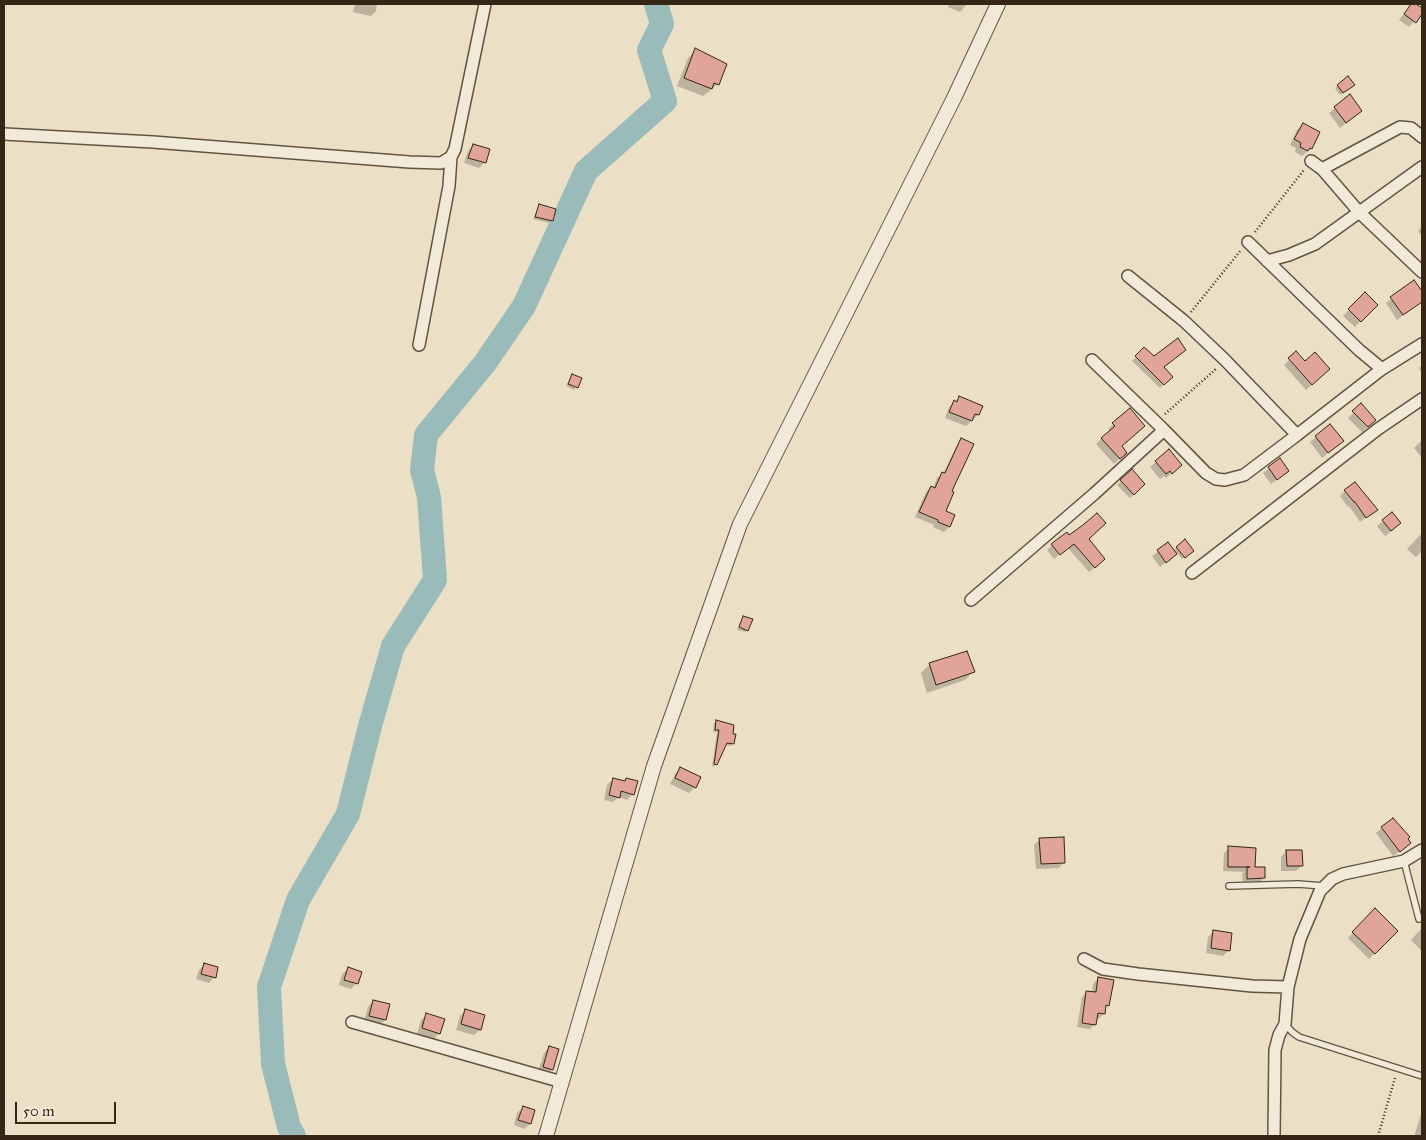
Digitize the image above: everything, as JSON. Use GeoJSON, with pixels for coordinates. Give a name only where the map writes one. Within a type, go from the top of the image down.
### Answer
{"type":"FeatureCollection","features":[{"type":"Feature","properties":{"kind":"street"},"geometry":{"type":"LineString","coordinates":[[419,345],[449,186],[451,157],[455,149],[462,120],[485,4]]}},
{"type":"Feature","properties":{"kind":"street"},"geometry":{"type":"LineString","coordinates":[[546,1136],[654,766],[740,524],[954,98],[998,4]]}},
{"type":"Feature","properties":{"kind":"street"},"geometry":{"type":"LineString","coordinates":[[1322,169],[1400,128],[1411,128],[1422,137]]}},
{"type":"Feature","properties":{"kind":"street"},"geometry":{"type":"LineString","coordinates":[[4,134],[153,142],[425,163],[441,163],[451,157]]}},
{"type":"Feature","properties":{"kind":"street"},"geometry":{"type":"LineString","coordinates":[[1311,160],[1322,169],[1359,212],[1422,272]]}},
{"type":"Feature","properties":{"kind":"street"},"geometry":{"type":"LineString","coordinates":[[1267,261],[1289,255],[1315,244],[1422,167]]}},
{"type":"Feature","properties":{"kind":"street"},"geometry":{"type":"LineString","coordinates":[[1248,242],[1359,350],[1382,369]]}},
{"type":"Feature","properties":{"kind":"street"},"geometry":{"type":"LineString","coordinates":[[1128,276],[1184,321],[1225,360],[1296,435]]}},
{"type":"Feature","properties":{"kind":"street"},"geometry":{"type":"LineString","coordinates":[[1092,360],[1206,474],[1216,479],[1225,480],[1244,475],[1382,369],[1422,344]]}},
{"type":"Feature","properties":{"kind":"street"},"geometry":{"type":"LineString","coordinates":[[1192,573],[1378,429],[1422,399]]}},
{"type":"Feature","properties":{"kind":"street"},"geometry":{"type":"LineString","coordinates":[[971,600],[1094,494],[1160,426]]}},
{"type":"Feature","properties":{"kind":"street"},"geometry":{"type":"LineString","coordinates":[[1274,1136],[1275,1050],[1279,1035],[1286,1024],[1288,987],[1300,939],[1320,891],[1332,879],[1343,874],[1404,861],[1422,850]]}},
{"type":"Feature","properties":{"kind":"street"},"geometry":{"type":"LineString","coordinates":[[1084,959],[1103,968],[1138,974],[1252,986],[1288,987]]}},
{"type":"Feature","properties":{"kind":"street"},"geometry":{"type":"LineString","coordinates":[[352,1022],[562,1082]]}},
{"type":"Feature","properties":{"kind":"lane"},"geometry":{"type":"LineString","coordinates":[[1404,861],[1419,919]]}},
{"type":"Feature","properties":{"kind":"lane"},"geometry":{"type":"LineString","coordinates":[[1229,886],[1298,884],[1324,886]]}},
{"type":"Feature","properties":{"kind":"lane"},"geometry":{"type":"LineString","coordinates":[[1286,1024],[1299,1037],[1422,1076]]}},
{"type":"Feature","properties":{"kind":"path"},"geometry":{"type":"LineString","coordinates":[[1160,426],[1225,360]]}},
{"type":"Feature","properties":{"kind":"path"},"geometry":{"type":"LineString","coordinates":[[1378,1136],[1398,1068]]}},
{"type":"Feature","properties":{"kind":"building"},"geometry":{"type":"Polygon","coordinates":[[[1411,4],[1416,4],[1422,8],[1422,14],[1416,23],[1404,14],[1411,4]]]}},
{"type":"Feature","properties":{"kind":"building"},"geometry":{"type":"Polygon","coordinates":[[[695,48],[727,64],[719,85],[714,83],[712,89],[684,78],[695,48]]]}},
{"type":"Feature","properties":{"kind":"building"},"geometry":{"type":"Polygon","coordinates":[[[1348,76],[1355,85],[1343,93],[1337,85],[1348,76]]]}},
{"type":"Feature","properties":{"kind":"building"},"geometry":{"type":"Polygon","coordinates":[[[1350,94],[1362,111],[1346,123],[1334,107],[1350,94]]]}},
{"type":"Feature","properties":{"kind":"building"},"geometry":{"type":"Polygon","coordinates":[[[1303,123],[1320,132],[1312,149],[1310,148],[1308,151],[1300,147],[1301,143],[1294,139],[1303,123]]]}},
{"type":"Feature","properties":{"kind":"building"},"geometry":{"type":"Polygon","coordinates":[[[473,144],[490,149],[486,163],[468,158],[473,144]]]}},
{"type":"Feature","properties":{"kind":"building"},"geometry":{"type":"Polygon","coordinates":[[[539,204],[556,209],[553,221],[535,217],[539,204]]]}},
{"type":"Feature","properties":{"kind":"building"},"geometry":{"type":"Polygon","coordinates":[[[1414,280],[1422,291],[1422,302],[1403,315],[1390,297],[1414,280]]]}},
{"type":"Feature","properties":{"kind":"building"},"geometry":{"type":"Polygon","coordinates":[[[1365,292],[1378,305],[1361,322],[1348,309],[1365,292]]]}},
{"type":"Feature","properties":{"kind":"building"},"geometry":{"type":"Polygon","coordinates":[[[1178,338],[1186,350],[1164,367],[1173,377],[1164,385],[1135,356],[1144,347],[1154,356],[1178,338]]]}},
{"type":"Feature","properties":{"kind":"building"},"geometry":{"type":"Polygon","coordinates":[[[1296,351],[1305,361],[1315,352],[1330,369],[1312,385],[1288,358],[1296,351]]]}},
{"type":"Feature","properties":{"kind":"building"},"geometry":{"type":"Polygon","coordinates":[[[572,374],[582,378],[578,388],[568,384],[572,374]]]}},
{"type":"Feature","properties":{"kind":"building"},"geometry":{"type":"Polygon","coordinates":[[[959,396],[983,406],[979,415],[975,414],[972,421],[949,412],[954,400],[957,402],[959,396]]]}},
{"type":"Feature","properties":{"kind":"building"},"geometry":{"type":"Polygon","coordinates":[[[1361,403],[1376,420],[1368,427],[1352,411],[1361,403]]]}},
{"type":"Feature","properties":{"kind":"building"},"geometry":{"type":"Polygon","coordinates":[[[1130,408],[1145,426],[1122,446],[1127,453],[1120,459],[1101,438],[1115,426],[1112,423],[1130,408]]]}},
{"type":"Feature","properties":{"kind":"building"},"geometry":{"type":"Polygon","coordinates":[[[1330,424],[1344,441],[1328,453],[1315,436],[1330,424]]]}},
{"type":"Feature","properties":{"kind":"building"},"geometry":{"type":"Polygon","coordinates":[[[961,438],[974,444],[952,491],[954,492],[946,511],[955,515],[950,527],[919,512],[931,486],[935,488],[942,472],[945,473],[961,438]]]}},
{"type":"Feature","properties":{"kind":"building"},"geometry":{"type":"Polygon","coordinates":[[[1169,449],[1182,465],[1172,474],[1170,471],[1166,474],[1155,461],[1169,449]]]}},
{"type":"Feature","properties":{"kind":"building"},"geometry":{"type":"Polygon","coordinates":[[[1280,458],[1289,471],[1277,480],[1268,467],[1280,458]]]}},
{"type":"Feature","properties":{"kind":"building"},"geometry":{"type":"Polygon","coordinates":[[[1132,469],[1145,484],[1134,495],[1120,480],[1132,469]]]}},
{"type":"Feature","properties":{"kind":"building"},"geometry":{"type":"Polygon","coordinates":[[[1355,482],[1378,510],[1366,518],[1344,490],[1355,482]]]}},
{"type":"Feature","properties":{"kind":"building"},"geometry":{"type":"Polygon","coordinates":[[[1392,512],[1401,523],[1391,531],[1382,520],[1392,512]]]}},
{"type":"Feature","properties":{"kind":"building"},"geometry":{"type":"Polygon","coordinates":[[[1097,513],[1106,523],[1089,539],[1105,559],[1095,568],[1074,544],[1060,555],[1051,544],[1067,532],[1069,535],[1097,513]]]}},
{"type":"Feature","properties":{"kind":"building"},"geometry":{"type":"Polygon","coordinates":[[[1185,539],[1194,551],[1185,558],[1176,547],[1185,539]]]}},
{"type":"Feature","properties":{"kind":"building"},"geometry":{"type":"Polygon","coordinates":[[[1168,542],[1177,554],[1166,563],[1157,550],[1168,542]]]}},
{"type":"Feature","properties":{"kind":"building"},"geometry":{"type":"Polygon","coordinates":[[[743,616],[753,619],[748,631],[739,627],[743,616]]]}},
{"type":"Feature","properties":{"kind":"building"},"geometry":{"type":"Polygon","coordinates":[[[967,651],[975,672],[936,685],[929,663],[967,651]]]}},
{"type":"Feature","properties":{"kind":"building"},"geometry":{"type":"Polygon","coordinates":[[[716,720],[734,725],[733,734],[736,734],[734,744],[727,743],[717,765],[714,764],[719,730],[715,730],[716,720]]]}},
{"type":"Feature","properties":{"kind":"building"},"geometry":{"type":"Polygon","coordinates":[[[680,767],[701,777],[696,788],[675,778],[680,767]]]}},
{"type":"Feature","properties":{"kind":"building"},"geometry":{"type":"Polygon","coordinates":[[[613,778],[625,781],[626,778],[638,781],[634,795],[621,791],[620,798],[609,795],[613,778]]]}},
{"type":"Feature","properties":{"kind":"building"},"geometry":{"type":"Polygon","coordinates":[[[1393,818],[1410,837],[1408,839],[1411,843],[1400,852],[1381,827],[1393,818]]]}},
{"type":"Feature","properties":{"kind":"building"},"geometry":{"type":"Polygon","coordinates":[[[1064,837],[1065,863],[1041,864],[1039,838],[1064,837]]]}},
{"type":"Feature","properties":{"kind":"building"},"geometry":{"type":"Polygon","coordinates":[[[1228,846],[1256,848],[1255,867],[1265,867],[1265,878],[1247,879],[1247,867],[1228,867],[1228,846]]]}},
{"type":"Feature","properties":{"kind":"building"},"geometry":{"type":"Polygon","coordinates":[[[1286,850],[1302,850],[1303,866],[1287,866],[1286,850]]]}},
{"type":"Feature","properties":{"kind":"building"},"geometry":{"type":"Polygon","coordinates":[[[1375,908],[1398,931],[1375,954],[1352,932],[1375,908]]]}},
{"type":"Feature","properties":{"kind":"building"},"geometry":{"type":"Polygon","coordinates":[[[1213,930],[1232,933],[1230,951],[1211,948],[1213,930]]]}},
{"type":"Feature","properties":{"kind":"building"},"geometry":{"type":"Polygon","coordinates":[[[204,963],[218,967],[216,978],[201,974],[204,963]]]}},
{"type":"Feature","properties":{"kind":"building"},"geometry":{"type":"Polygon","coordinates":[[[348,967],[362,972],[358,984],[344,980],[348,967]]]}},
{"type":"Feature","properties":{"kind":"building"},"geometry":{"type":"Polygon","coordinates":[[[1098,977],[1114,980],[1109,1006],[1106,1005],[1105,1014],[1098,1013],[1096,1025],[1082,1023],[1086,991],[1096,992],[1098,977]]]}},
{"type":"Feature","properties":{"kind":"building"},"geometry":{"type":"Polygon","coordinates":[[[373,1000],[390,1004],[386,1020],[369,1016],[373,1000]]]}},
{"type":"Feature","properties":{"kind":"building"},"geometry":{"type":"Polygon","coordinates":[[[465,1009],[485,1015],[481,1030],[461,1024],[465,1009]]]}},
{"type":"Feature","properties":{"kind":"building"},"geometry":{"type":"Polygon","coordinates":[[[426,1013],[445,1019],[440,1034],[422,1028],[426,1013]]]}},
{"type":"Feature","properties":{"kind":"building"},"geometry":{"type":"Polygon","coordinates":[[[549,1046],[559,1049],[553,1070],[543,1067],[549,1046]]]}},
{"type":"Feature","properties":{"kind":"building"},"geometry":{"type":"Polygon","coordinates":[[[523,1106],[535,1110],[531,1124],[518,1120],[523,1106]]]}},
{"type":"Feature","properties":{"kind":"waterway"},"geometry":{"type":"LineString","coordinates":[[294,1136],[289,1127],[273,1064],[269,987],[298,900],[348,814],[370,726],[393,646],[435,580],[429,497],[422,470],[426,435],[485,363],[524,306],[586,171],[665,101],[649,50],[662,24],[656,4]]}}]}
